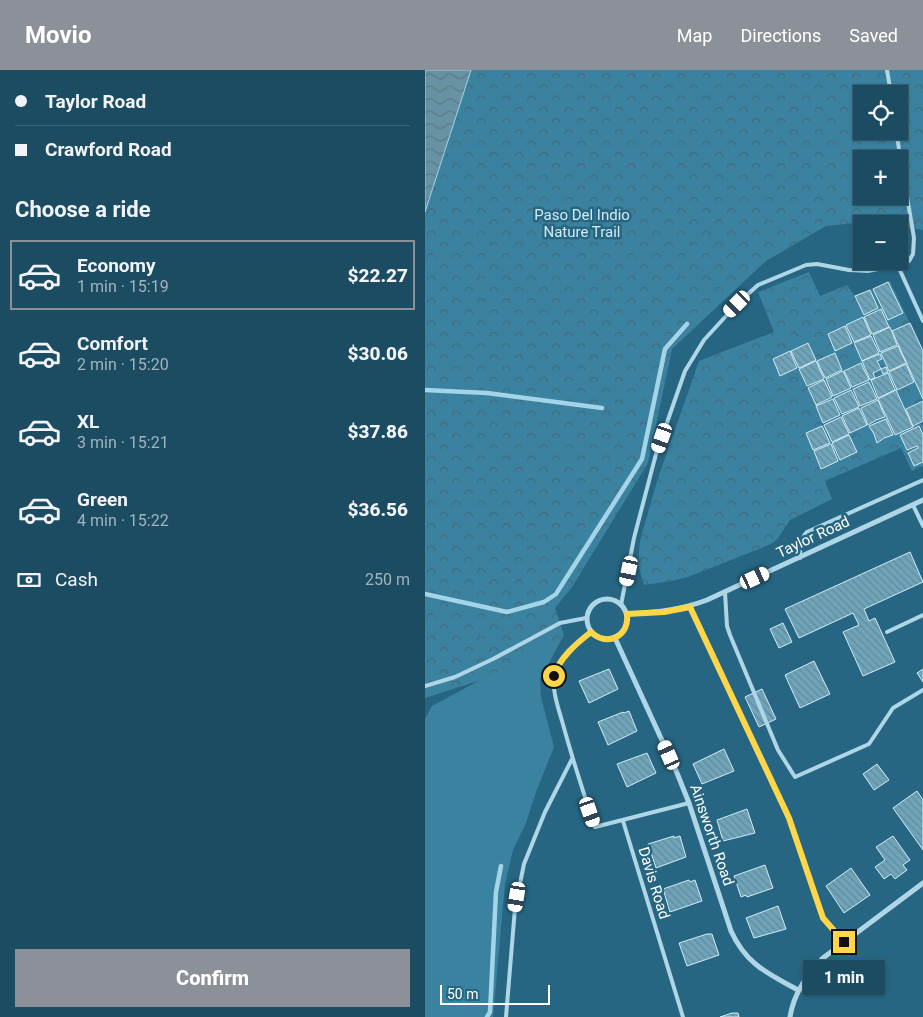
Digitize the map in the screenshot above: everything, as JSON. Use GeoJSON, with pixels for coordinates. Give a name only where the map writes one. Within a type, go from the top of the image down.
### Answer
{"type":"FeatureCollection","features":[{"type":"Feature","properties":{"kind":"street","name":"Taylor Road"},"geometry":{"type":"LineString","coordinates":[[627,614],[664,612],[690,607],[923,500]]}},
{"type":"Feature","properties":{"kind":"street"},"geometry":{"type":"LineString","coordinates":[[609,599],[621,605],[627,614],[627,626],[615,638],[602,639],[596,637],[586,624],[587,612],[596,602],[609,599]]}},
{"type":"Feature","properties":{"kind":"street","name":"Ainsworth Road"},"geometry":{"type":"LineString","coordinates":[[615,638],[689,803],[738,946],[763,971],[798,990]]}},
{"type":"Feature","properties":{"kind":"street"},"geometry":{"type":"LineString","coordinates":[[791,1017],[798,990],[823,958],[923,883]]}},
{"type":"Feature","properties":{"kind":"lane"},"geometry":{"type":"LineString","coordinates":[[887,70],[890,85]]}},
{"type":"Feature","properties":{"kind":"lane"},"geometry":{"type":"LineString","coordinates":[[898,140],[914,238],[913,254],[908,261]]}},
{"type":"Feature","properties":{"kind":"lane"},"geometry":{"type":"LineString","coordinates":[[621,605],[634,538],[656,454],[685,371],[704,340],[737,304],[758,285],[806,265],[817,264],[868,272],[878,270]]}},
{"type":"Feature","properties":{"kind":"lane"},"geometry":{"type":"LineString","coordinates":[[900,270],[923,321]]}},
{"type":"Feature","properties":{"kind":"lane"},"geometry":{"type":"LineString","coordinates":[[800,558],[801,542],[807,532],[923,480]]}},
{"type":"Feature","properties":{"kind":"lane"},"geometry":{"type":"LineString","coordinates":[[913,505],[923,526]]}},
{"type":"Feature","properties":{"kind":"lane"},"geometry":{"type":"LineString","coordinates":[[725,592],[727,626],[730,636],[778,750],[795,776],[869,744],[893,708],[923,690]]}},
{"type":"Feature","properties":{"kind":"lane"},"geometry":{"type":"LineString","coordinates":[[690,607],[789,818],[823,918],[844,942]]}},
{"type":"Feature","properties":{"kind":"lane"},"geometry":{"type":"LineString","coordinates":[[887,632],[923,615]]}},
{"type":"Feature","properties":{"kind":"lane"},"geometry":{"type":"LineString","coordinates":[[425,686],[455,677],[493,660],[560,623],[586,618]]}},
{"type":"Feature","properties":{"kind":"lane"},"geometry":{"type":"LineString","coordinates":[[591,632],[574,647],[558,666],[554,676],[558,708],[572,759],[595,827],[689,803]]}},
{"type":"Feature","properties":{"kind":"lane"},"geometry":{"type":"LineString","coordinates":[[506,1017],[515,908],[524,864],[545,812],[572,759]]}},
{"type":"Feature","properties":{"kind":"lane","name":"Davis Road"},"geometry":{"type":"LineString","coordinates":[[623,821],[683,1017]]}},
{"type":"Feature","properties":{"kind":"green space","name":"Paso Del Indio Nature Trail"},"geometry":{"type":"Polygon","coordinates":[[[471,70],[923,70],[923,230],[908,228],[908,215],[853,215],[853,223],[826,226],[766,261],[672,349],[648,463],[572,587],[555,608],[564,635],[484,679],[425,698],[425,212],[471,70]]]}},
{"type":"Feature","properties":{"kind":"green space"},"geometry":{"type":"Polygon","coordinates":[[[809,272],[820,296],[847,285],[855,296],[890,281],[923,351],[923,400],[914,404],[923,426],[923,466],[912,471],[901,448],[825,481],[832,499],[790,520],[774,542],[688,577],[644,585],[638,564],[640,540],[658,478],[699,361],[774,332],[758,292],[809,272]]]}},
{"type":"Feature","properties":{"kind":"green space"},"geometry":{"type":"Polygon","coordinates":[[[564,635],[540,679],[541,697],[554,747],[526,823],[513,850],[505,884],[493,1017],[425,1017],[425,719],[432,706],[564,635]]]}},
{"type":"Feature","properties":{"kind":"water"},"geometry":{"type":"Polygon","coordinates":[[[425,70],[471,70],[425,212],[425,70]]]}},
{"type":"Feature","properties":{"kind":"building"},"geometry":{"type":"Polygon","coordinates":[[[888,282],[903,313],[888,320],[873,289],[888,282]]]}},
{"type":"Feature","properties":{"kind":"building"},"geometry":{"type":"Polygon","coordinates":[[[870,290],[878,308],[864,315],[855,296],[870,290]]]}},
{"type":"Feature","properties":{"kind":"building"},"geometry":{"type":"Polygon","coordinates":[[[881,309],[889,327],[872,334],[864,317],[881,309]]]}},
{"type":"Feature","properties":{"kind":"building"},"geometry":{"type":"Polygon","coordinates":[[[863,317],[871,335],[854,342],[846,325],[863,317]]]}},
{"type":"Feature","properties":{"kind":"building"},"geometry":{"type":"Polygon","coordinates":[[[910,323],[923,351],[923,399],[892,331],[910,323]]]}},
{"type":"Feature","properties":{"kind":"building"},"geometry":{"type":"Polygon","coordinates":[[[845,326],[852,343],[835,351],[828,334],[845,326]]]}},
{"type":"Feature","properties":{"kind":"building"},"geometry":{"type":"Polygon","coordinates":[[[890,327],[897,345],[880,352],[873,335],[890,327]]]}},
{"type":"Feature","properties":{"kind":"building"},"geometry":{"type":"Polygon","coordinates":[[[871,336],[879,353],[862,361],[854,343],[871,336]]]}},
{"type":"Feature","properties":{"kind":"building"},"geometry":{"type":"Polygon","coordinates":[[[808,343],[816,360],[799,368],[791,351],[808,343]]]}},
{"type":"Feature","properties":{"kind":"building"},"geometry":{"type":"Polygon","coordinates":[[[898,346],[906,363],[889,371],[881,353],[898,346]]]}},
{"type":"Feature","properties":{"kind":"building"},"geometry":{"type":"Polygon","coordinates":[[[790,351],[797,368],[780,376],[773,359],[790,351]]]}},
{"type":"Feature","properties":{"kind":"building"},"geometry":{"type":"Polygon","coordinates":[[[835,353],[842,370],[825,378],[817,361],[835,353]]]}},
{"type":"Feature","properties":{"kind":"building"},"geometry":{"type":"Polygon","coordinates":[[[880,354],[882,359],[877,361],[881,369],[873,373],[875,378],[870,380],[862,361],[880,354]]]}},
{"type":"Feature","properties":{"kind":"building"},"geometry":{"type":"Polygon","coordinates":[[[816,361],[824,379],[807,386],[799,369],[816,361]]]}},
{"type":"Feature","properties":{"kind":"building"},"geometry":{"type":"Polygon","coordinates":[[[861,363],[869,380],[852,387],[844,371],[861,363]]]}},
{"type":"Feature","properties":{"kind":"building"},"geometry":{"type":"Polygon","coordinates":[[[906,364],[914,382],[897,390],[889,372],[906,364]]]}},
{"type":"Feature","properties":{"kind":"building"},"geometry":{"type":"Polygon","coordinates":[[[886,367],[888,372],[883,374],[881,369],[886,367]]]}},
{"type":"Feature","properties":{"kind":"building"},"geometry":{"type":"Polygon","coordinates":[[[843,371],[851,388],[833,396],[826,379],[843,371]]]}},
{"type":"Feature","properties":{"kind":"building"},"geometry":{"type":"Polygon","coordinates":[[[888,373],[895,390],[878,398],[871,380],[888,373]]]}},
{"type":"Feature","properties":{"kind":"building"},"geometry":{"type":"Polygon","coordinates":[[[824,380],[832,397],[816,405],[808,388],[824,380]]]}},
{"type":"Feature","properties":{"kind":"building"},"geometry":{"type":"Polygon","coordinates":[[[869,382],[877,399],[860,406],[853,389],[869,382]]]}},
{"type":"Feature","properties":{"kind":"building"},"geometry":{"type":"Polygon","coordinates":[[[851,390],[859,407],[842,414],[834,398],[851,390]]]}},
{"type":"Feature","properties":{"kind":"building"},"geometry":{"type":"Polygon","coordinates":[[[896,390],[913,427],[895,435],[878,399],[896,390]]]}},
{"type":"Feature","properties":{"kind":"building"},"geometry":{"type":"Polygon","coordinates":[[[833,399],[840,415],[823,423],[816,406],[833,399]]]}},
{"type":"Feature","properties":{"kind":"building"},"geometry":{"type":"Polygon","coordinates":[[[878,400],[885,417],[868,425],[861,408],[878,400]]]}},
{"type":"Feature","properties":{"kind":"building"},"geometry":{"type":"Polygon","coordinates":[[[923,401],[923,421],[913,426],[906,409],[923,401]]]}},
{"type":"Feature","properties":{"kind":"building"},"geometry":{"type":"Polygon","coordinates":[[[859,408],[867,425],[850,433],[842,416],[859,408]]]}},
{"type":"Feature","properties":{"kind":"building"},"geometry":{"type":"Polygon","coordinates":[[[841,417],[849,434],[832,442],[824,425],[841,417]]]}},
{"type":"Feature","properties":{"kind":"building"},"geometry":{"type":"Polygon","coordinates":[[[886,419],[893,435],[877,443],[869,426],[886,419]]]}},
{"type":"Feature","properties":{"kind":"building"},"geometry":{"type":"Polygon","coordinates":[[[822,426],[830,443],[813,450],[806,433],[822,426]]]}},
{"type":"Feature","properties":{"kind":"building"},"geometry":{"type":"Polygon","coordinates":[[[919,426],[923,435],[923,462],[914,466],[908,453],[918,448],[917,446],[907,450],[900,435],[919,426]]]}},
{"type":"Feature","properties":{"kind":"building"},"geometry":{"type":"Polygon","coordinates":[[[849,435],[857,452],[840,460],[832,443],[849,435]]]}},
{"type":"Feature","properties":{"kind":"building"},"geometry":{"type":"Polygon","coordinates":[[[831,444],[838,461],[821,469],[814,451],[831,444]]]}},
{"type":"Feature","properties":{"kind":"building"},"geometry":{"type":"Polygon","coordinates":[[[910,552],[923,582],[864,609],[869,621],[875,618],[895,662],[863,676],[843,632],[859,625],[853,613],[799,638],[785,609],[910,552]]]}},
{"type":"Feature","properties":{"kind":"building"},"geometry":{"type":"Polygon","coordinates":[[[783,623],[792,642],[779,648],[770,629],[783,623]]]}},
{"type":"Feature","properties":{"kind":"building"},"geometry":{"type":"Polygon","coordinates":[[[814,661],[830,694],[800,708],[785,675],[814,661]]]}},
{"type":"Feature","properties":{"kind":"building"},"geometry":{"type":"Polygon","coordinates":[[[609,669],[618,689],[589,703],[579,681],[609,669]]]}},
{"type":"Feature","properties":{"kind":"building"},"geometry":{"type":"Polygon","coordinates":[[[923,669],[923,682],[917,673],[923,669]]]}},
{"type":"Feature","properties":{"kind":"building"},"geometry":{"type":"Polygon","coordinates":[[[762,689],[776,719],[759,727],[745,697],[762,689]]]}},
{"type":"Feature","properties":{"kind":"building"},"geometry":{"type":"Polygon","coordinates":[[[629,711],[637,731],[608,745],[598,722],[629,711]]]}},
{"type":"Feature","properties":{"kind":"building"},"geometry":{"type":"Polygon","coordinates":[[[724,749],[734,771],[702,784],[693,764],[724,749]]]}},
{"type":"Feature","properties":{"kind":"building"},"geometry":{"type":"Polygon","coordinates":[[[647,753],[656,773],[627,787],[617,764],[647,753]]]}},
{"type":"Feature","properties":{"kind":"building"},"geometry":{"type":"Polygon","coordinates":[[[877,764],[889,780],[874,790],[863,774],[877,764]]]}},
{"type":"Feature","properties":{"kind":"building"},"geometry":{"type":"Polygon","coordinates":[[[917,791],[923,800],[923,850],[893,808],[917,791]]]}},
{"type":"Feature","properties":{"kind":"building"},"geometry":{"type":"Polygon","coordinates":[[[747,809],[755,833],[723,841],[717,820],[747,809]]]}},
{"type":"Feature","properties":{"kind":"building"},"geometry":{"type":"Polygon","coordinates":[[[674,836],[674,838],[680,836],[686,857],[656,868],[648,844],[674,836]]]}},
{"type":"Feature","properties":{"kind":"building"},"geometry":{"type":"Polygon","coordinates":[[[893,836],[910,860],[903,865],[907,870],[895,879],[891,874],[884,879],[875,867],[885,860],[876,847],[893,836]]]}},
{"type":"Feature","properties":{"kind":"building"},"geometry":{"type":"Polygon","coordinates":[[[765,865],[773,888],[747,897],[746,895],[741,897],[734,876],[765,865]]]}},
{"type":"Feature","properties":{"kind":"building"},"geometry":{"type":"Polygon","coordinates":[[[851,868],[870,895],[844,913],[826,886],[851,868]]]}},
{"type":"Feature","properties":{"kind":"building"},"geometry":{"type":"Polygon","coordinates":[[[689,880],[690,882],[695,880],[702,901],[670,912],[663,889],[689,880]]]}},
{"type":"Feature","properties":{"kind":"building"},"geometry":{"type":"Polygon","coordinates":[[[778,906],[786,929],[754,938],[746,918],[778,906]]]}},
{"type":"Feature","properties":{"kind":"building"},"geometry":{"type":"Polygon","coordinates":[[[712,934],[719,955],[687,966],[679,943],[712,934]]]}},
{"type":"Feature","properties":{"kind":"building"},"geometry":{"type":"Polygon","coordinates":[[[738,1013],[739,1017],[720,1017],[738,1013]]]}},
{"type":"Feature","properties":{"kind":"waterway"},"geometry":{"type":"LineString","coordinates":[[425,594],[507,612],[544,602],[556,594],[642,459],[665,349],[687,324]]}},
{"type":"Feature","properties":{"kind":"waterway"},"geometry":{"type":"LineString","coordinates":[[425,390],[487,393],[602,408]]}},
{"type":"Feature","properties":{"kind":"waterway"},"geometry":{"type":"LineString","coordinates":[[487,1017],[490,1012],[496,892],[501,866]]}},
{"type":"Feature","properties":{"kind":"route"},"geometry":{"type":"LineString","coordinates":[[554,676],[558,666],[580,640],[591,632],[596,637],[609,640],[624,631],[627,626],[627,614],[664,612],[690,607],[789,818],[823,918],[844,942]]}}]}
